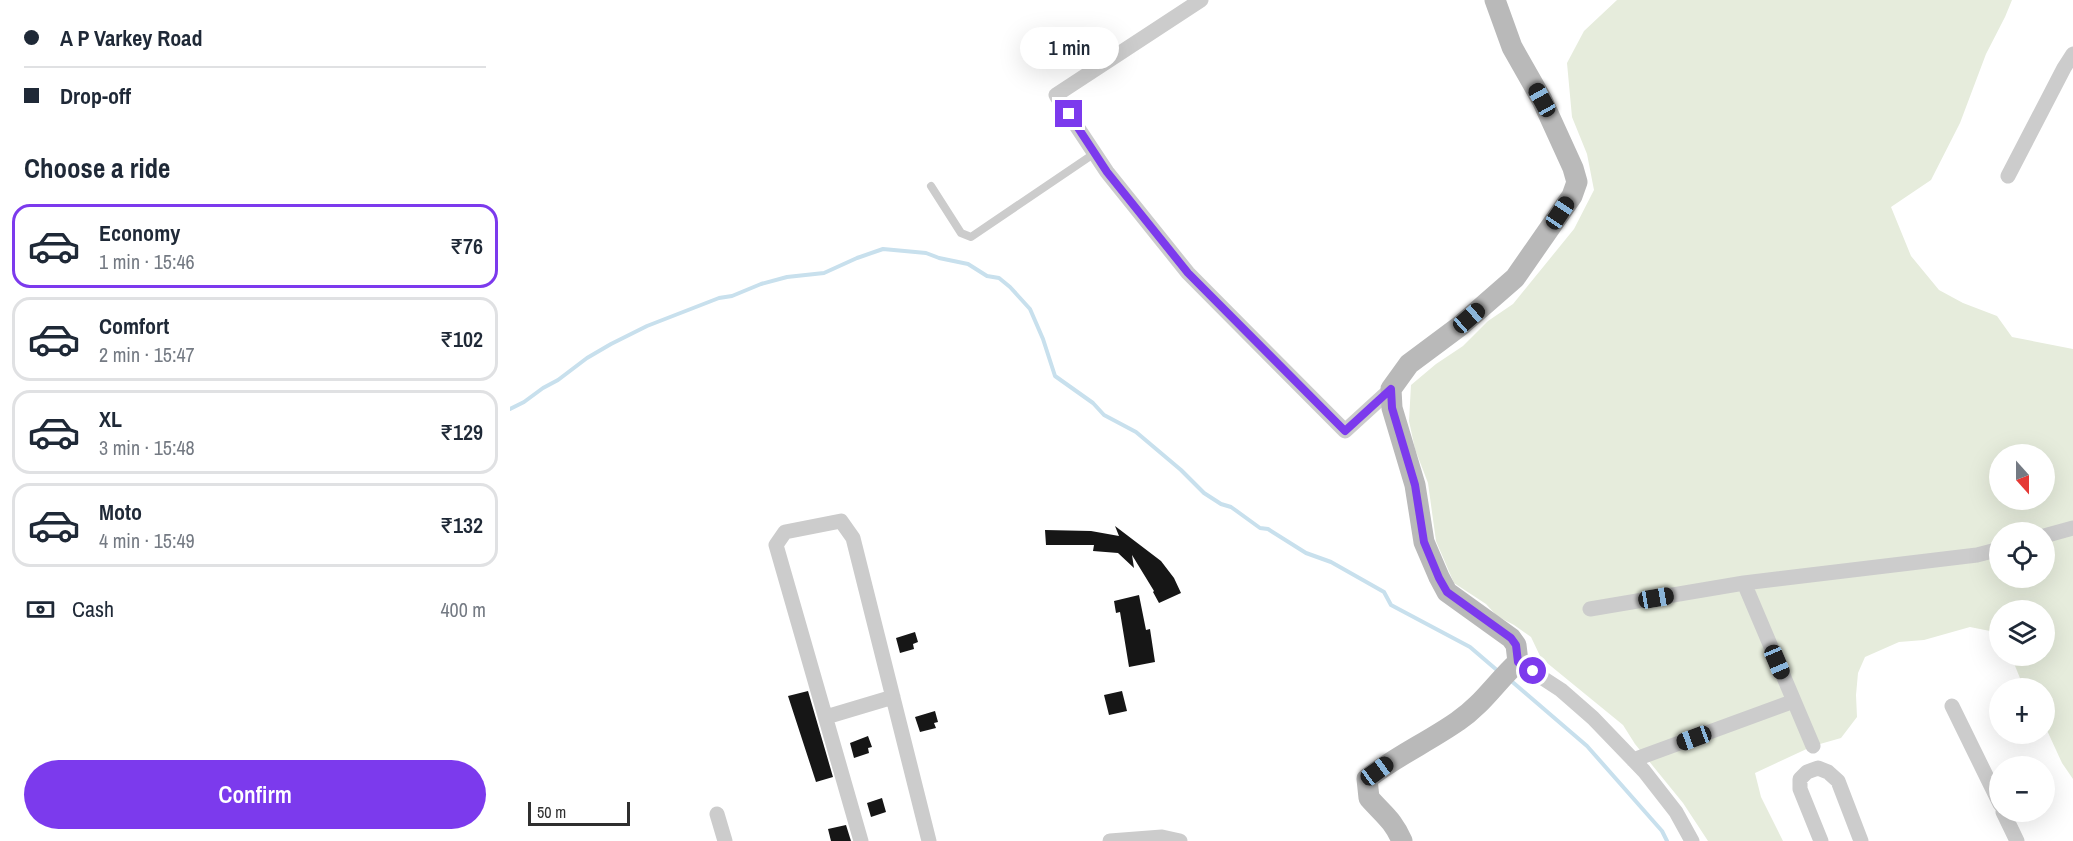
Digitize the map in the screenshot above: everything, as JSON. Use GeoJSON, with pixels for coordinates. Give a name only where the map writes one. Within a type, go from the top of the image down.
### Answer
{"type":"FeatureCollection","features":[{"type":"Feature","properties":{"kind":"street"},"geometry":{"type":"LineString","coordinates":[[1200,0],[1056,95],[1107,172],[1188,273],[1345,431],[1391,389],[1409,364],[1460,326],[1515,278],[1572,196],[1577,182],[1565,147],[1512,47],[1495,0]]}},
{"type":"Feature","properties":{"kind":"street"},"geometry":{"type":"LineString","coordinates":[[2008,176],[2073,54]]}},
{"type":"Feature","properties":{"kind":"street"},"geometry":{"type":"LineString","coordinates":[[1391,389],[1392,408],[1415,485],[1424,542],[1439,578],[1447,592],[1481,618],[1503,631],[1516,645],[1511,667],[1479,705],[1457,722],[1395,758],[1367,779],[1369,798],[1396,826],[1402,841]]}},
{"type":"Feature","properties":{"kind":"street"},"geometry":{"type":"LineString","coordinates":[[861,841],[776,545],[785,532],[841,521],[853,538],[930,841]]}},
{"type":"Feature","properties":{"kind":"street"},"geometry":{"type":"LineString","coordinates":[[2055,533],[2073,528]]}},
{"type":"Feature","properties":{"kind":"street"},"geometry":{"type":"LineString","coordinates":[[1590,609],[1744,583],[1989,552]]}},
{"type":"Feature","properties":{"kind":"street"},"geometry":{"type":"LineString","coordinates":[[1744,583],[1813,746]]}},
{"type":"Feature","properties":{"kind":"street"},"geometry":{"type":"LineString","coordinates":[[1511,667],[1561,690],[1593,718],[1633,760],[1676,812],[1692,841]]}},
{"type":"Feature","properties":{"kind":"street"},"geometry":{"type":"LineString","coordinates":[[826,717],[893,697]]}},
{"type":"Feature","properties":{"kind":"street"},"geometry":{"type":"LineString","coordinates":[[1633,760],[1794,701]]}},
{"type":"Feature","properties":{"kind":"street"},"geometry":{"type":"LineString","coordinates":[[1952,706],[1989,782]]}},
{"type":"Feature","properties":{"kind":"street"},"geometry":{"type":"LineString","coordinates":[[1821,841],[1800,789],[1800,779],[1807,772],[1818,768],[1828,772],[1838,781],[1861,841]]}},
{"type":"Feature","properties":{"kind":"street"},"geometry":{"type":"LineString","coordinates":[[717,814],[725,841]]}},
{"type":"Feature","properties":{"kind":"street"},"geometry":{"type":"LineString","coordinates":[[2008,822],[2017,841]]}},
{"type":"Feature","properties":{"kind":"street"},"geometry":{"type":"LineString","coordinates":[[1110,841],[1162,837],[1180,841]]}},
{"type":"Feature","properties":{"kind":"lane"},"geometry":{"type":"LineString","coordinates":[[931,186],[961,233],[970,237],[1095,153]]}},
{"type":"Feature","properties":{"kind":"green space"},"geometry":{"type":"Polygon","coordinates":[[[1617,0],[2012,0],[1986,54],[1960,123],[1931,180],[1891,207],[1911,256],[1939,290],[1963,303],[1997,316],[2012,337],[2073,349],[2073,779],[2053,744],[2055,678],[2020,678],[2015,666],[2055,666],[2055,600],[1989,600],[1989,631],[1970,627],[1924,640],[1899,642],[1865,657],[1858,673],[1857,717],[1841,738],[1813,746],[1755,773],[1761,797],[1783,841],[1708,841],[1683,803],[1635,744],[1623,725],[1541,658],[1531,637],[1497,616],[1486,604],[1454,583],[1436,541],[1428,483],[1415,449],[1409,421],[1411,385],[1436,364],[1463,346],[1488,321],[1513,304],[1574,229],[1594,190],[1587,154],[1572,117],[1567,63],[1584,31],[1617,0]]]}},
{"type":"Feature","properties":{"kind":"building"},"geometry":{"type":"Polygon","coordinates":[[[1115,526],[1161,561],[1174,578],[1181,593],[1159,603],[1132,555],[1134,568],[1118,553],[1093,551],[1094,545],[1046,545],[1045,530],[1091,531],[1119,536],[1115,526]]]}},
{"type":"Feature","properties":{"kind":"building"},"geometry":{"type":"Polygon","coordinates":[[[1139,595],[1146,630],[1150,629],[1155,662],[1129,667],[1120,612],[1116,613],[1114,601],[1139,595]]]}},
{"type":"Feature","properties":{"kind":"building"},"geometry":{"type":"Polygon","coordinates":[[[915,632],[918,642],[913,644],[914,649],[900,653],[896,638],[915,632]]]}},
{"type":"Feature","properties":{"kind":"building"},"geometry":{"type":"Polygon","coordinates":[[[808,691],[833,777],[816,782],[788,696],[808,691]]]}},
{"type":"Feature","properties":{"kind":"building"},"geometry":{"type":"Polygon","coordinates":[[[1122,691],[1127,711],[1109,715],[1104,695],[1122,691]]]}},
{"type":"Feature","properties":{"kind":"building"},"geometry":{"type":"Polygon","coordinates":[[[935,711],[938,722],[934,723],[936,728],[920,732],[915,717],[935,711]]]}},
{"type":"Feature","properties":{"kind":"building"},"geometry":{"type":"Polygon","coordinates":[[[868,736],[872,747],[868,748],[869,753],[854,758],[850,743],[868,736]]]}},
{"type":"Feature","properties":{"kind":"building"},"geometry":{"type":"Polygon","coordinates":[[[882,798],[886,812],[871,817],[867,803],[882,798]]]}},
{"type":"Feature","properties":{"kind":"building"},"geometry":{"type":"Polygon","coordinates":[[[846,825],[851,841],[831,841],[828,829],[846,825]]]}},
{"type":"Feature","properties":{"kind":"waterway"},"geometry":{"type":"LineString","coordinates":[[510,409],[558,380],[587,358],[647,326],[761,284],[787,277],[824,273],[883,249],[926,253],[968,264],[987,276],[999,278],[1030,309],[1055,376],[1093,403],[1104,415],[1136,432],[1204,493],[1221,504],[1231,507],[1260,528],[1268,529],[1306,553],[1331,562],[1384,592],[1391,605],[1470,647],[1498,671]]}},
{"type":"Feature","properties":{"kind":"waterway"},"geometry":{"type":"LineString","coordinates":[[1509,679],[1587,746],[1662,831],[1667,841]]}},
{"type":"Feature","properties":{"kind":"route"},"geometry":{"type":"LineString","coordinates":[[1069,114],[1107,172],[1188,273],[1345,431],[1391,389],[1392,408],[1415,485],[1424,542],[1439,578],[1447,592],[1511,638],[1516,645],[1518,662],[1533,671]]}}]}
